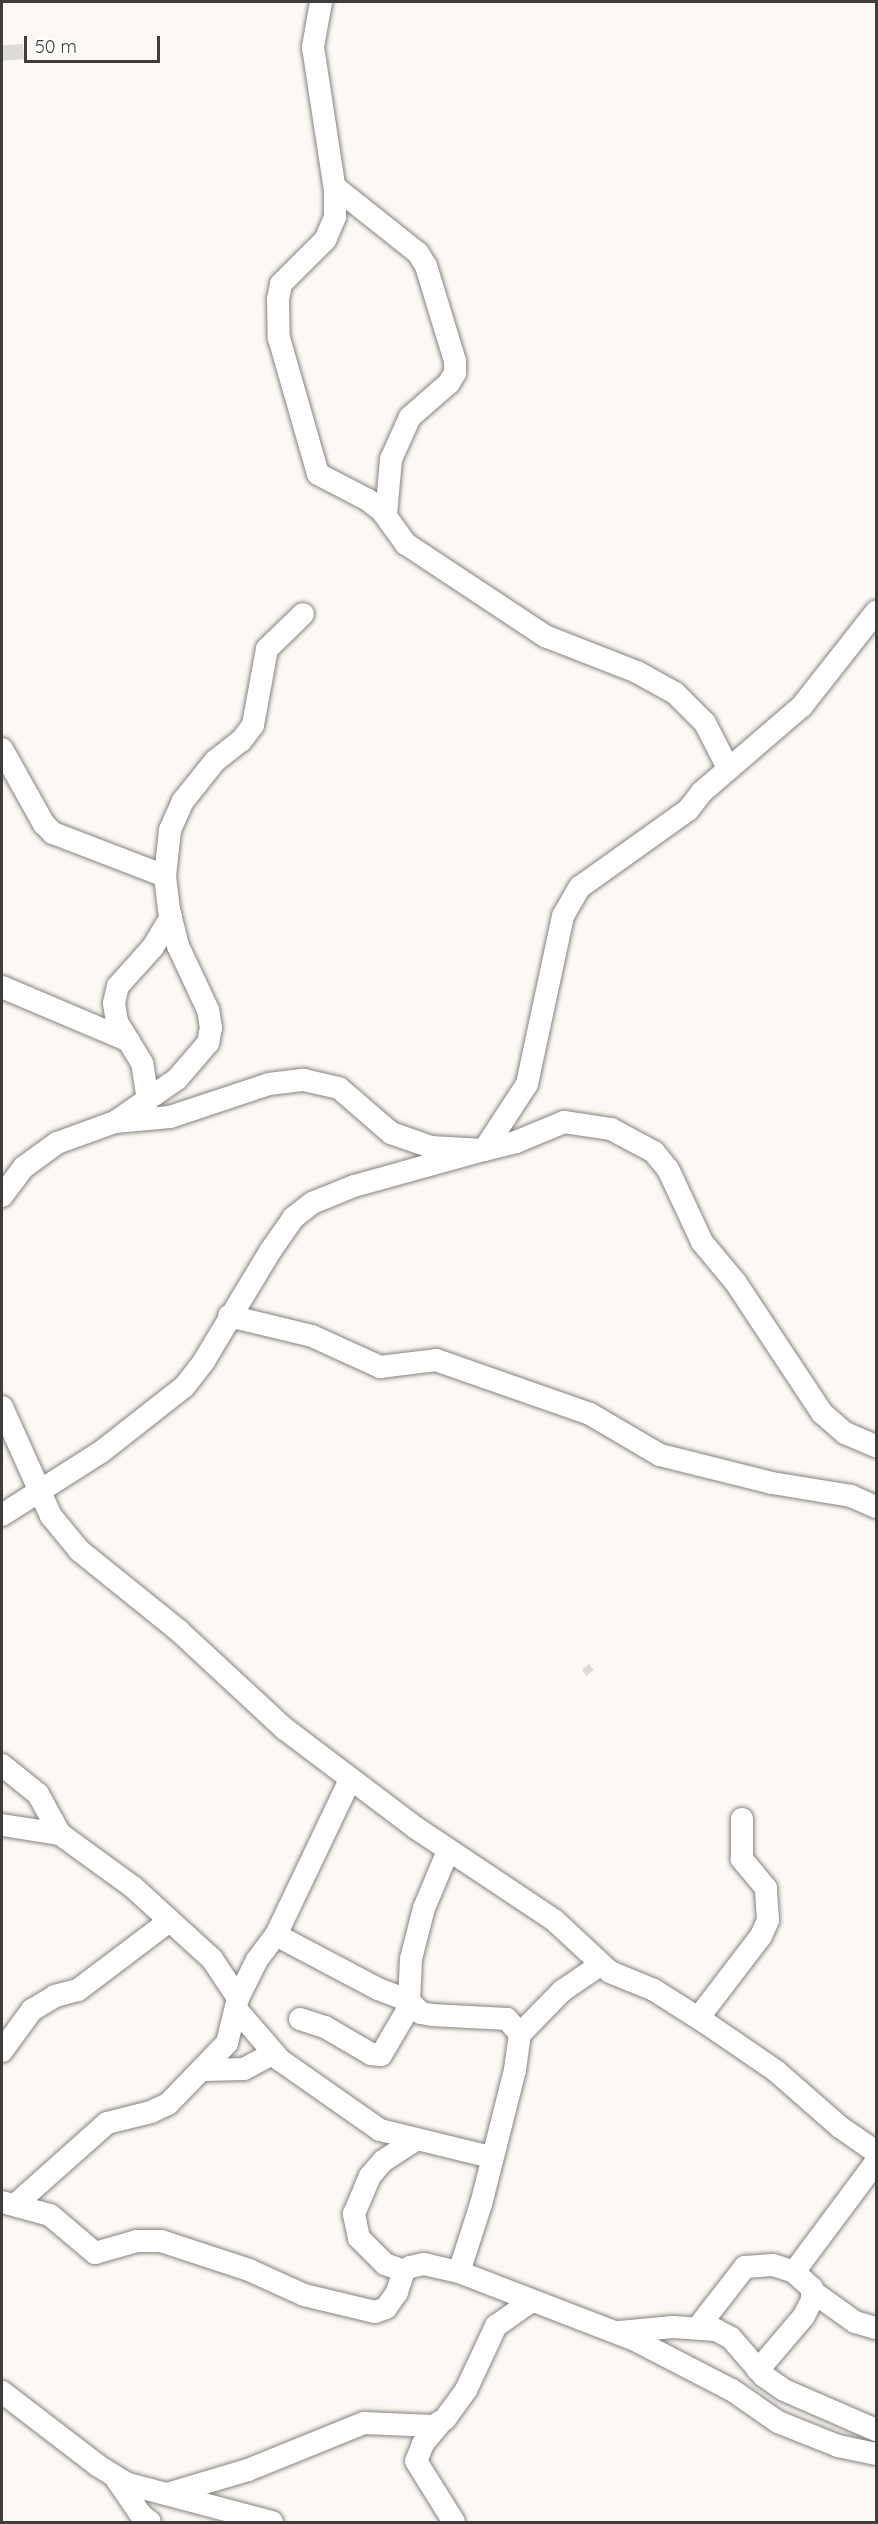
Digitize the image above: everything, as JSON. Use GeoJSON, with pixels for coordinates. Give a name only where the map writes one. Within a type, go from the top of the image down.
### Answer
{"type":"FeatureCollection","features":[{"type":"Feature","properties":{"kind":"street"},"geometry":{"type":"LineString","coordinates":[[321,2],[313,47],[334,187],[335,217],[325,240],[281,284],[279,338],[318,474],[368,501],[386,515],[406,544],[545,636],[637,672],[675,693],[705,723],[728,768]]}},
{"type":"Feature","properties":{"kind":"street"},"geometry":{"type":"LineString","coordinates":[[334,187],[418,253],[426,266],[455,361],[455,373],[449,383],[410,417],[391,459],[386,515]]}},
{"type":"Feature","properties":{"kind":"street"},"geometry":{"type":"LineString","coordinates":[[484,1150],[527,1084],[563,916],[580,887],[688,810],[728,768],[802,706],[876,612]]}},
{"type":"Feature","properties":{"kind":"street"},"geometry":{"type":"LineString","coordinates":[[2,1196],[24,1167],[57,1143],[115,1122],[177,1079],[202,1054],[211,1028],[208,1010],[178,946],[171,917],[165,876],[170,830],[183,801],[215,761],[241,741],[253,724],[267,649],[303,614]]}},
{"type":"Feature","properties":{"kind":"street"},"geometry":{"type":"LineString","coordinates":[[2,749],[53,833],[165,876]]}},
{"type":"Feature","properties":{"kind":"street"},"geometry":{"type":"LineString","coordinates":[[147,1100],[142,1063],[116,1013],[118,986],[153,947],[171,917]]}},
{"type":"Feature","properties":{"kind":"street"},"geometry":{"type":"LineString","coordinates":[[2,987],[28,1001],[73,1014],[129,1041]]}},
{"type":"Feature","properties":{"kind":"street"},"geometry":{"type":"LineString","coordinates":[[115,1122],[170,1117],[248,1089],[304,1080],[339,1089],[391,1133],[410,1142],[431,1147],[484,1150]]}},
{"type":"Feature","properties":{"kind":"street"},"geometry":{"type":"LineString","coordinates":[[2,1515],[40,1494],[121,1438],[184,1387],[204,1361],[229,1316],[293,1218],[312,1203],[354,1186],[516,1142],[564,1122],[611,1129],[654,1152],[668,1169],[702,1242],[736,1283],[822,1413],[845,1433],[876,1446]]}},
{"type":"Feature","properties":{"kind":"street"},"geometry":{"type":"LineString","coordinates":[[229,1316],[312,1336],[380,1367],[436,1360],[590,1414],[660,1455],[772,1483],[851,1496],[876,1507]]}},
{"type":"Feature","properties":{"kind":"street"},"geometry":{"type":"LineString","coordinates":[[2,1407],[20,1442],[51,1516],[80,1551],[196,1646],[285,1729],[350,1780],[448,1851],[554,1920],[600,1965],[618,1977],[654,1990],[699,2018],[776,2071],[840,2127],[876,2152]]}},
{"type":"Feature","properties":{"kind":"street"},"geometry":{"type":"LineString","coordinates":[[2,1765],[38,1794],[60,1834],[133,1887],[222,1970],[237,2003],[274,2053],[380,2130],[415,2140],[469,2149],[491,2157]]}},
{"type":"Feature","properties":{"kind":"street"},"geometry":{"type":"LineString","coordinates":[[7,2204],[107,2123],[151,2112],[168,2104],[227,2043],[237,2003],[257,1960],[276,1935],[350,1780]]}},
{"type":"Feature","properties":{"kind":"street"},"geometry":{"type":"LineString","coordinates":[[699,2018],[761,1936],[768,1920],[766,1888],[742,1859],[742,1819]]}},
{"type":"Feature","properties":{"kind":"street"},"geometry":{"type":"LineString","coordinates":[[2,1825],[60,1834]]}},
{"type":"Feature","properties":{"kind":"street"},"geometry":{"type":"LineString","coordinates":[[300,2019],[325,2027],[377,2056],[388,2048],[410,2003],[411,1959],[424,1908],[448,1851]]}},
{"type":"Feature","properties":{"kind":"street"},"geometry":{"type":"LineString","coordinates":[[2,2051],[32,2010],[55,1996],[78,1990],[168,1922]]}},
{"type":"Feature","properties":{"kind":"street"},"geometry":{"type":"LineString","coordinates":[[276,1935],[378,1989],[410,2003],[421,2013],[507,2019],[520,2034]]}},
{"type":"Feature","properties":{"kind":"street"},"geometry":{"type":"LineString","coordinates":[[459,2272],[481,2204],[491,2157],[515,2070],[520,2034],[562,1992],[600,1965]]}},
{"type":"Feature","properties":{"kind":"street"},"geometry":{"type":"LineString","coordinates":[[203,2070],[244,2069],[274,2053]]}},
{"type":"Feature","properties":{"kind":"street"},"geometry":{"type":"LineString","coordinates":[[415,2140],[383,2161],[370,2176],[354,2214],[359,2238],[385,2264],[404,2271],[424,2264],[459,2272],[512,2290],[530,2302],[618,2332],[732,2390],[778,2422],[838,2446],[876,2454]]}},
{"type":"Feature","properties":{"kind":"street"},"geometry":{"type":"LineString","coordinates":[[794,2272],[876,2162]]}},
{"type":"Feature","properties":{"kind":"street"},"geometry":{"type":"LineString","coordinates":[[7,2204],[50,2215],[94,2253],[137,2241],[161,2241],[249,2270],[304,2295],[365,2310],[380,2312],[386,2308],[397,2292],[404,2271]]}},
{"type":"Feature","properties":{"kind":"street"},"geometry":{"type":"LineString","coordinates":[[699,2326],[745,2267],[773,2265],[794,2272],[813,2292],[855,2322],[876,2328]]}},
{"type":"Feature","properties":{"kind":"street"},"geometry":{"type":"LineString","coordinates":[[758,2370],[804,2316],[813,2292]]}},
{"type":"Feature","properties":{"kind":"street"},"geometry":{"type":"LineString","coordinates":[[454,2523],[416,2461],[423,2444],[445,2419],[483,2358],[496,2326],[530,2302]]}},
{"type":"Feature","properties":{"kind":"street"},"geometry":{"type":"LineString","coordinates":[[618,2332],[699,2326],[731,2338],[758,2370],[784,2390],[876,2430]]}},
{"type":"Feature","properties":{"kind":"street"},"geometry":{"type":"LineString","coordinates":[[2,2392],[115,2477],[143,2490],[167,2494],[272,2523]]}},
{"type":"Feature","properties":{"kind":"street"},"geometry":{"type":"LineString","coordinates":[[167,2494],[248,2470],[364,2423],[420,2428],[445,2419]]}},
{"type":"Feature","properties":{"kind":"street"},"geometry":{"type":"LineString","coordinates":[[115,2477],[141,2516],[150,2523]]}},
{"type":"Feature","properties":{"kind":"building"},"geometry":{"type":"Polygon","coordinates":[[[23,44],[24,59],[3,60],[2,45],[23,44]]]}},
{"type":"Feature","properties":{"kind":"building"},"geometry":{"type":"Polygon","coordinates":[[[589,1664],[594,1670],[586,1676],[582,1670],[589,1664]]]}}]}
